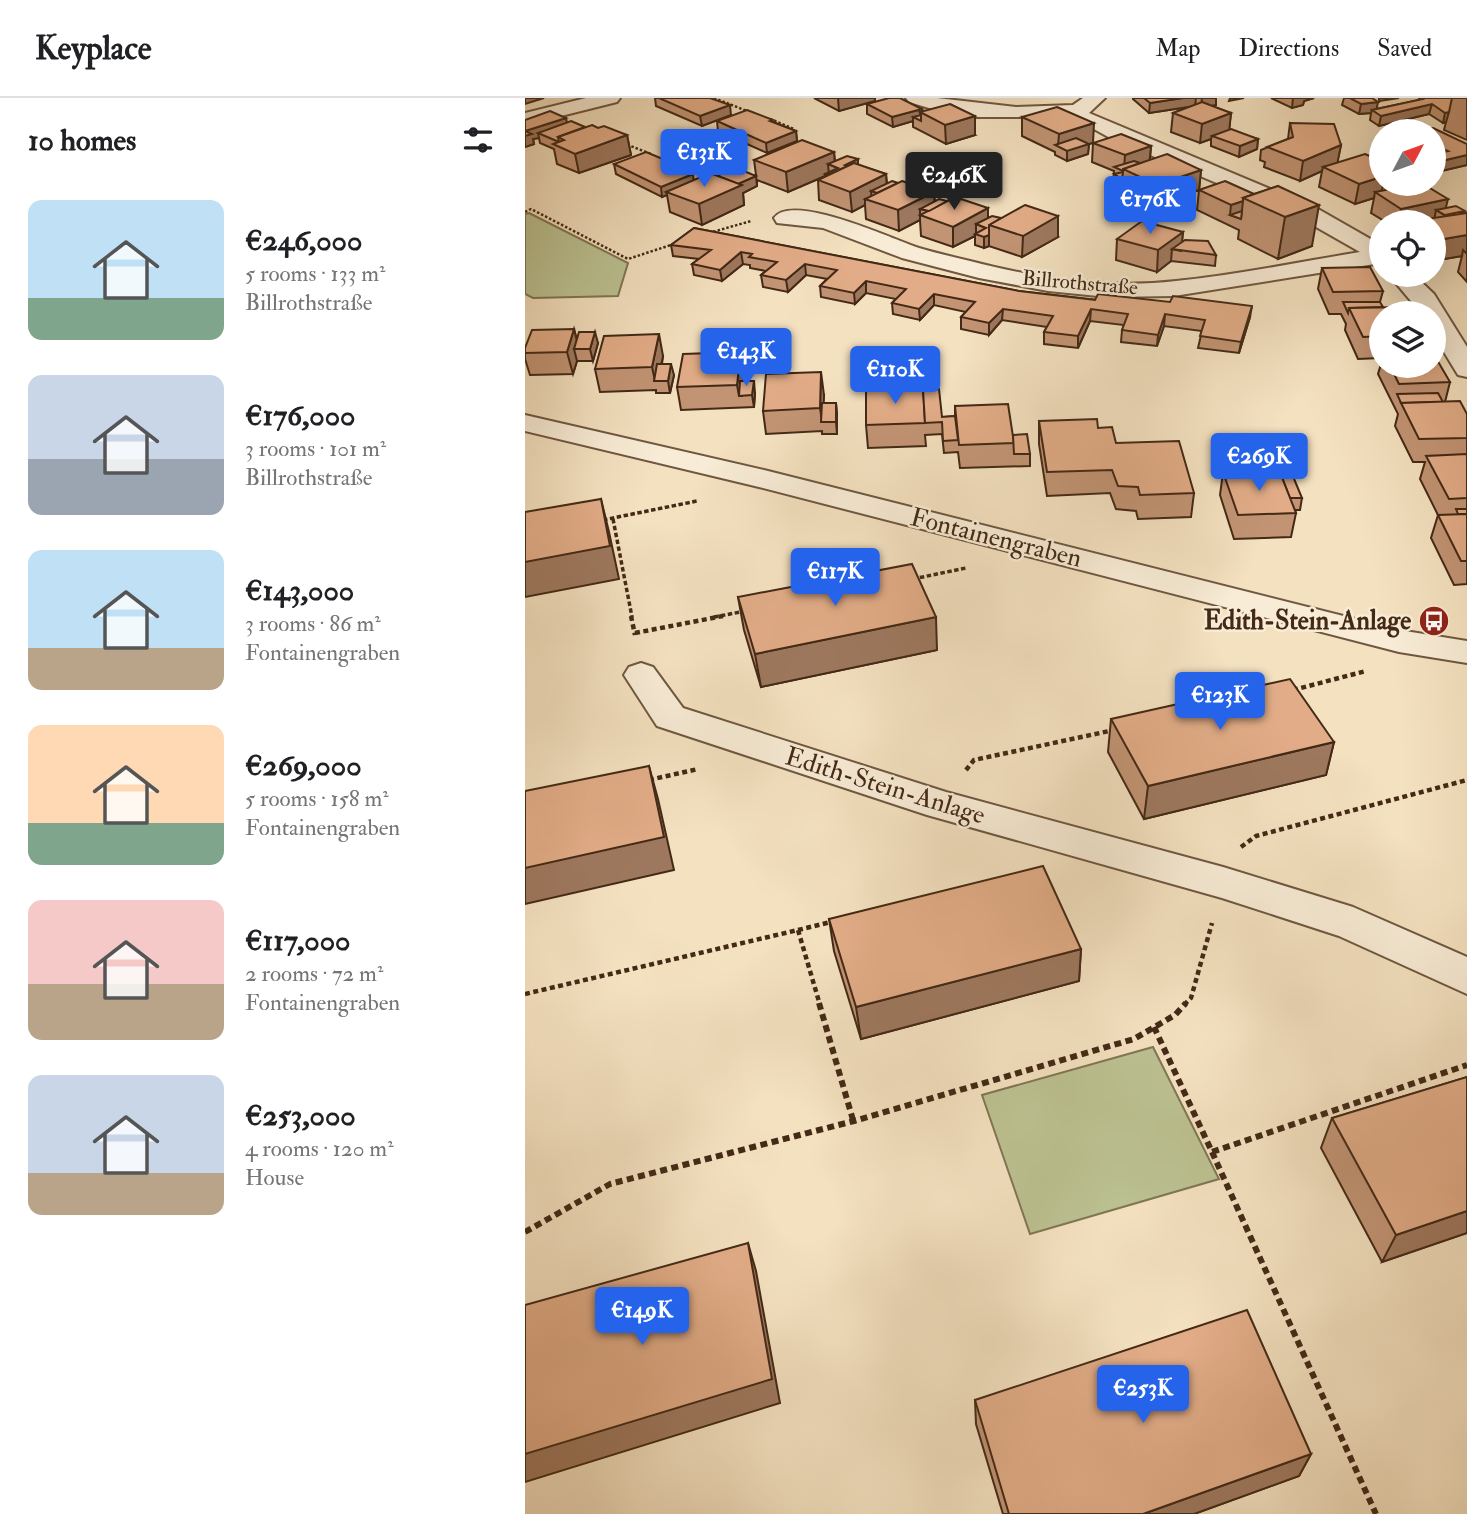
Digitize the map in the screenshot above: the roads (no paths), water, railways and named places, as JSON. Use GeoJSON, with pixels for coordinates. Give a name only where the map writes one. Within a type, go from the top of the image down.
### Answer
{"type":"FeatureCollection","features":[{"type":"Feature","properties":{"kind":"street"},"geometry":{"type":"LineString","coordinates":[[525,119],[610,98]]}},
{"type":"Feature","properties":{"kind":"street"},"geometry":{"type":"LineString","coordinates":[[916,98],[969,112],[1001,114],[1078,111],[1095,98]]}},
{"type":"Feature","properties":{"kind":"street"},"geometry":{"type":"LineString","coordinates":[[1078,111],[1083,117],[1104,128],[1289,202],[1344,229],[1369,247]]}},
{"type":"Feature","properties":{"kind":"street","name":"Billrothstraße"},"geometry":{"type":"LineString","coordinates":[[785,218],[827,221],[910,253],[979,271],[1048,284],[1108,289],[1186,288],[1369,258]]}},
{"type":"Feature","properties":{"kind":"street"},"geometry":{"type":"LineString","coordinates":[[1413,287],[1425,299],[1467,369]]}},
{"type":"Feature","properties":{"kind":"street","name":"Fontainengraben"},"geometry":{"type":"LineString","coordinates":[[525,423],[764,479],[1399,641],[1467,652]]}},
{"type":"Feature","properties":{"kind":"street","name":"Edith-Stein-Anlage"},"geometry":{"type":"LineString","coordinates":[[641,675],[670,717],[774,753],[941,805],[1223,883],[1353,924],[1467,976]]}},
{"type":"Feature","properties":{"kind":"place","name":"Edith-Stein-Anlage"},"geometry":{"type":"Point","coordinates":[1434,621]}}]}
